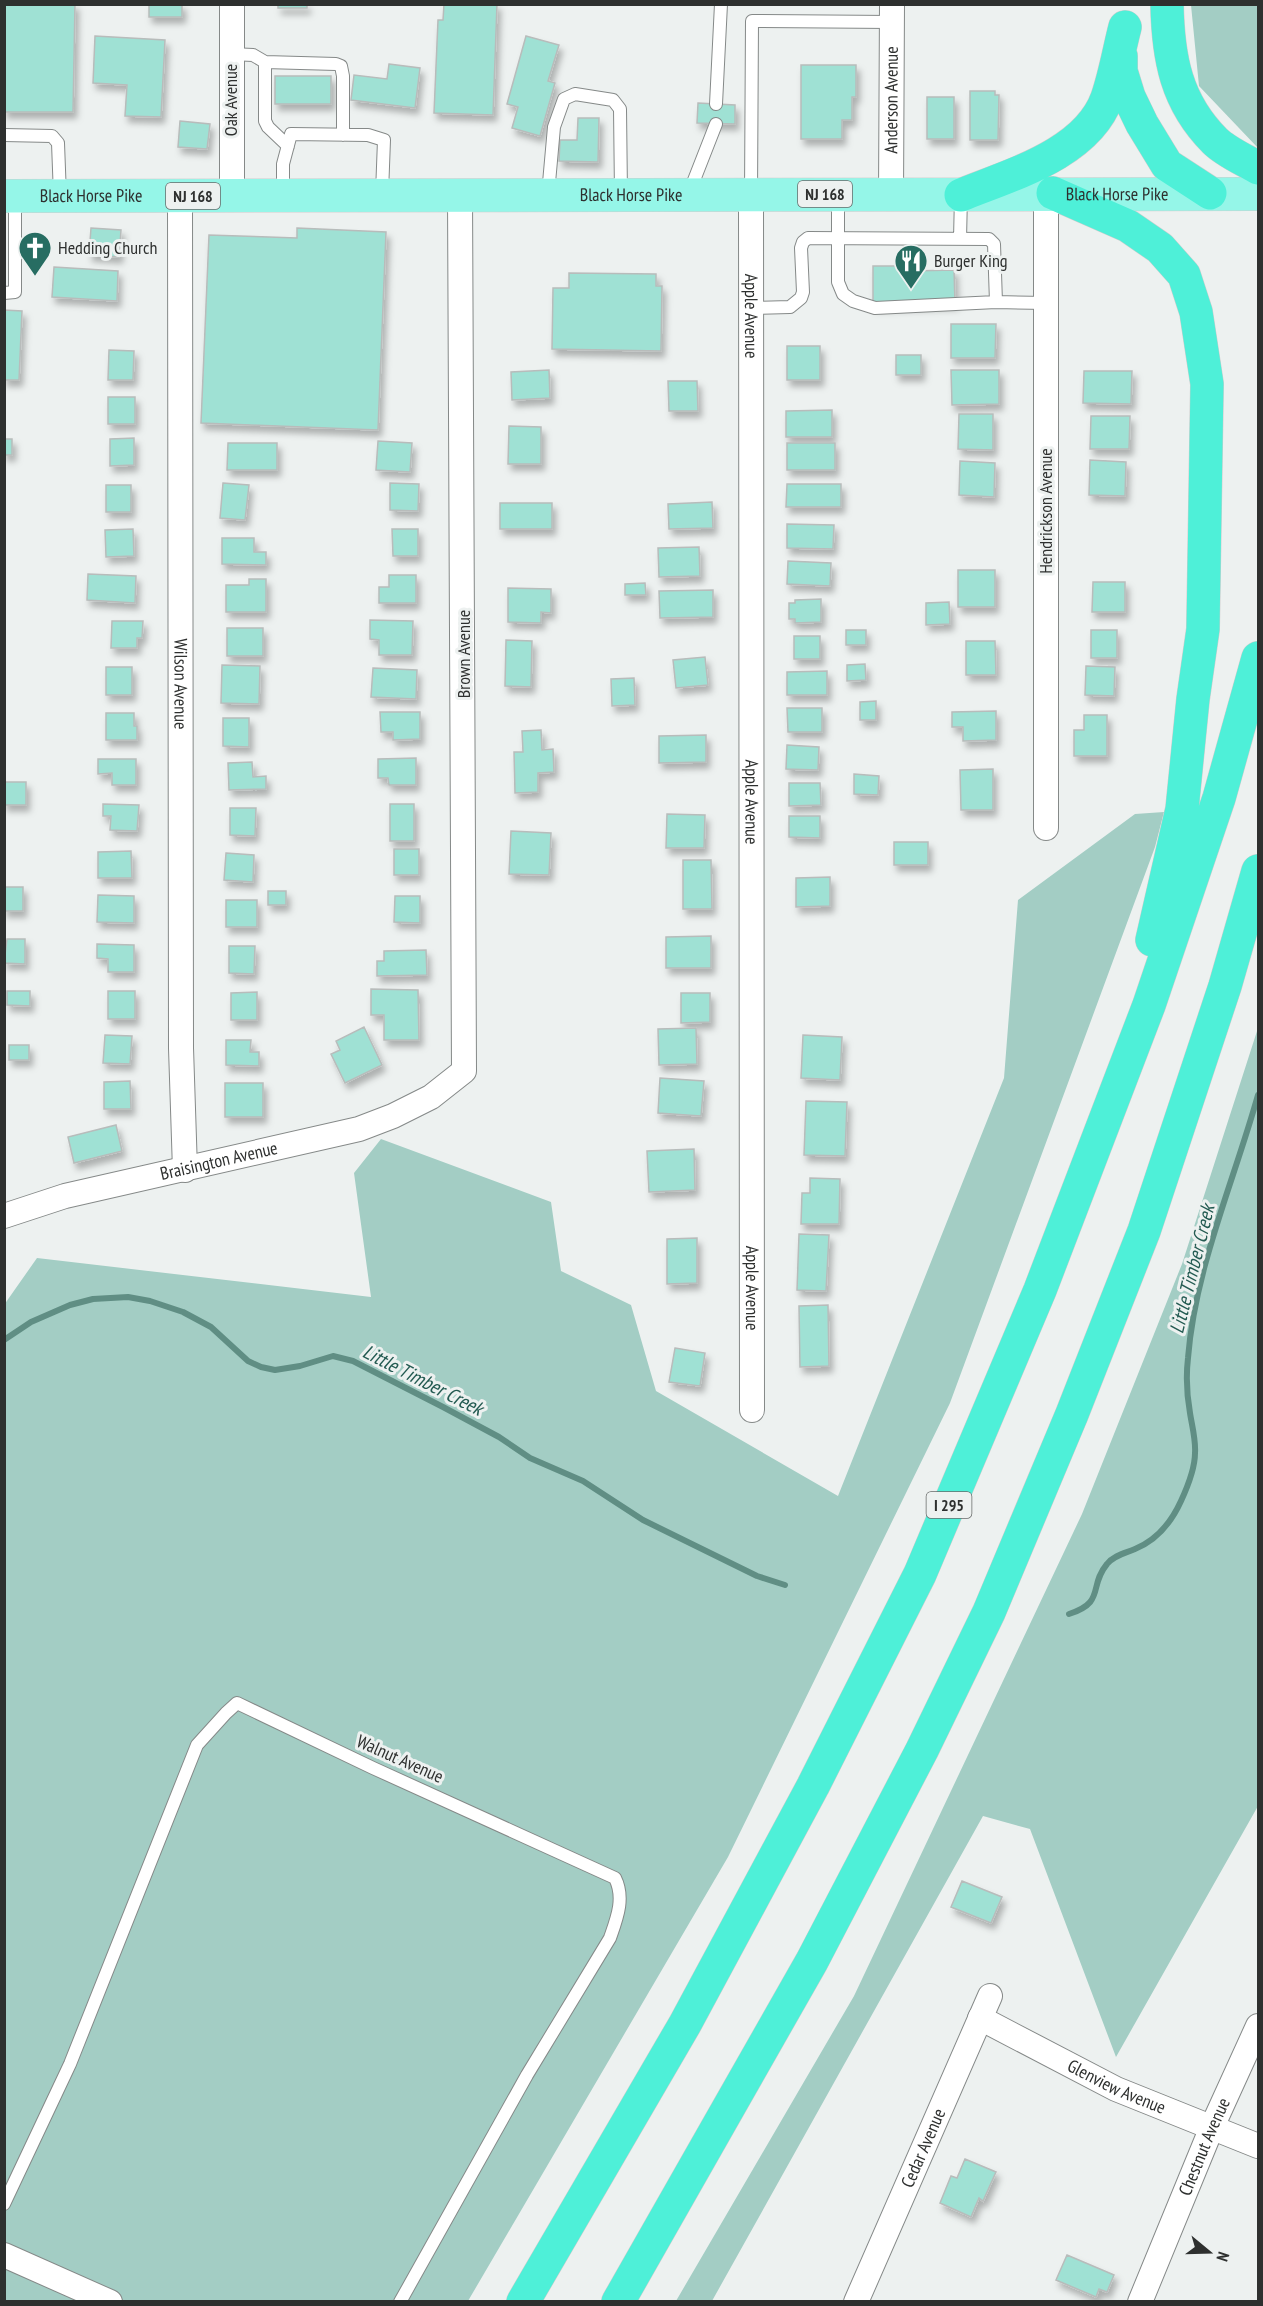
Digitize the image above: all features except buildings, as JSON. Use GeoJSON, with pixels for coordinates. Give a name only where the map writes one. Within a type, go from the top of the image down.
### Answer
{"type":"FeatureCollection","features":[{"type":"Feature","properties":{"kind":"highway"},"geometry":{"type":"LineString","coordinates":[[1167,4],[1168,43],[1176,76],[1187,106],[1216,142],[1258,168]]}},
{"type":"Feature","properties":{"kind":"highway"},"geometry":{"type":"LineString","coordinates":[[1128,16],[1122,44],[1121,71],[1129,97],[1142,124],[1167,165],[1210,193]]}},
{"type":"Feature","properties":{"kind":"highway"},"geometry":{"type":"LineString","coordinates":[[961,195],[1035,165],[1060,151],[1090,128],[1106,100],[1128,16]]}},
{"type":"Feature","properties":{"kind":"highway"},"geometry":{"type":"LineString","coordinates":[[1049,194],[1128,226],[1160,248],[1184,275],[1196,312],[1207,384],[1203,629],[1193,699],[1182,809],[1153,932],[1149,1005]]}},
{"type":"Feature","properties":{"kind":"highway","name":"I 295"},"geometry":{"type":"LineString","coordinates":[[523,2301],[685,2024],[813,1786],[920,1574],[1040,1290],[1149,1005],[1219,798],[1258,658]]}},
{"type":"Feature","properties":{"kind":"highway"},"geometry":{"type":"LineString","coordinates":[[618,2301],[812,1961],[922,1750],[989,1612],[1072,1414],[1144,1231],[1225,986],[1258,871]]}},
{"type":"Feature","properties":{"kind":"highway"},"geometry":{"type":"LineString","coordinates":[[1225,986],[1258,920]]}},
{"type":"Feature","properties":{"kind":"main road","name":"Black Horse Pike"},"geometry":{"type":"LineString","coordinates":[[10,196],[1258,194]]}},
{"type":"Feature","properties":{"kind":"street","name":"Oak Avenue"},"geometry":{"type":"LineString","coordinates":[[232,4],[232,195]]}},
{"type":"Feature","properties":{"kind":"street","name":"Anderson Avenue"},"geometry":{"type":"LineString","coordinates":[[891,194],[892,13]]}},
{"type":"Feature","properties":{"kind":"street","name":"Apple Avenue"},"geometry":{"type":"LineString","coordinates":[[751,194],[752,1410]]}},
{"type":"Feature","properties":{"kind":"street","name":"Hendrickson Avenue"},"geometry":{"type":"LineString","coordinates":[[1046,828],[1046,303],[1049,194]]}},
{"type":"Feature","properties":{"kind":"street","name":"Brown Avenue"},"geometry":{"type":"LineString","coordinates":[[431,1097],[464,1071],[460,195]]}},
{"type":"Feature","properties":{"kind":"street","name":"Wilson Avenue"},"geometry":{"type":"LineString","coordinates":[[180,196],[181,1048],[185,1170]]}},
{"type":"Feature","properties":{"kind":"street","name":"Braisington Avenue"},"geometry":{"type":"LineString","coordinates":[[4,1216],[65,1196],[359,1129],[393,1116],[431,1097]]}},
{"type":"Feature","properties":{"kind":"street","name":"Cedar Avenue"},"geometry":{"type":"LineString","coordinates":[[856,2301],[990,1996]]}},
{"type":"Feature","properties":{"kind":"street","name":"Glenview Avenue"},"geometry":{"type":"LineString","coordinates":[[980,2018],[1116,2089],[1258,2146]]}},
{"type":"Feature","properties":{"kind":"street","name":"Chestnut Avenue"},"geometry":{"type":"LineString","coordinates":[[1140,2301],[1212,2127],[1258,2026]]}},
{"type":"Feature","properties":{"kind":"street"},"geometry":{"type":"LineString","coordinates":[[4,2255],[110,2301]]}},
{"type":"Feature","properties":{"kind":"lane"},"geometry":{"type":"LineString","coordinates":[[716,104],[721,4]]}},
{"type":"Feature","properties":{"kind":"lane"},"geometry":{"type":"LineString","coordinates":[[751,194],[752,21],[892,13]]}},
{"type":"Feature","properties":{"kind":"lane"},"geometry":{"type":"LineString","coordinates":[[231,54],[253,55],[265,62],[341,66],[343,135]]}},
{"type":"Feature","properties":{"kind":"lane"},"geometry":{"type":"LineString","coordinates":[[265,62],[265,121],[268,128],[288,146]]}},
{"type":"Feature","properties":{"kind":"lane"},"geometry":{"type":"LineString","coordinates":[[548,195],[554,127],[564,99],[575,94],[613,100],[620,109],[621,195]]}},
{"type":"Feature","properties":{"kind":"lane"},"geometry":{"type":"LineString","coordinates":[[689,194],[716,124]]}},
{"type":"Feature","properties":{"kind":"lane"},"geometry":{"type":"LineString","coordinates":[[283,195],[283,164],[291,134],[368,135],[384,140],[382,195]]}},
{"type":"Feature","properties":{"kind":"lane"},"geometry":{"type":"LineString","coordinates":[[4,135],[56,138],[60,196]]}},
{"type":"Feature","properties":{"kind":"lane"},"geometry":{"type":"LineString","coordinates":[[838,194],[838,282],[843,294],[853,301],[875,308],[996,302],[1046,303]]}},
{"type":"Feature","properties":{"kind":"lane"},"geometry":{"type":"LineString","coordinates":[[960,239],[961,195]]}},
{"type":"Feature","properties":{"kind":"lane"},"geometry":{"type":"LineString","coordinates":[[4,292],[15,292],[10,196]]}},
{"type":"Feature","properties":{"kind":"lane"},"geometry":{"type":"LineString","coordinates":[[752,308],[790,308],[796,304],[803,291],[801,248],[803,242],[808,238],[989,239],[994,244],[996,302]]}},
{"type":"Feature","properties":{"kind":"lane","name":"Walnut Avenue"},"geometry":{"type":"LineString","coordinates":[[4,2204],[70,2064],[198,1745],[225,1713],[237,1703],[373,1768],[615,1878],[620,1888],[618,1915],[610,1938],[527,2075],[400,2301]]}},
{"type":"Feature","properties":{"kind":"green space"},"geometry":{"type":"Polygon","coordinates":[[[1191,5],[1258,5],[1258,148],[1199,86],[1191,5]]]}},
{"type":"Feature","properties":{"kind":"green space"},"geometry":{"type":"Polygon","coordinates":[[[1164,812],[1155,847],[950,1403],[728,1857],[468,2301],[5,2302],[4,1305],[37,1258],[371,1297],[354,1173],[381,1139],[551,1202],[561,1271],[631,1305],[656,1391],[838,1496],[1004,1078],[1018,900],[1135,814],[1164,812]]]}},
{"type":"Feature","properties":{"kind":"green space"},"geometry":{"type":"Polygon","coordinates":[[[1258,1028],[1258,1806],[1116,2057],[1030,1829],[983,1816],[712,2301],[676,2301],[854,1996],[1082,1514],[1182,1264],[1258,1028]]]}},
{"type":"Feature","properties":{"kind":"waterway","name":"Little Timber Creek"},"geometry":{"type":"LineString","coordinates":[[1069,1614],[1088,1604],[1092,1599],[1101,1572],[1110,1561],[1150,1541],[1162,1530],[1177,1509],[1188,1484],[1194,1465],[1195,1448],[1187,1386],[1192,1324],[1207,1258],[1258,1095]]}},
{"type":"Feature","properties":{"kind":"waterway","name":"Little Timber Creek"},"geometry":{"type":"LineString","coordinates":[[4,1340],[31,1322],[70,1305],[93,1299],[128,1297],[150,1301],[183,1312],[211,1327],[248,1361],[261,1367],[275,1370],[300,1366],[333,1356],[353,1361],[499,1437],[530,1458],[583,1481],[643,1520],[757,1576],[785,1585]]}},
{"type":"Feature","properties":{"kind":"place","name":"Hedding Church"},"geometry":{"type":"Point","coordinates":[35,277]}},
{"type":"Feature","properties":{"kind":"place","name":"Burger King"},"geometry":{"type":"Point","coordinates":[911,290]}}]}
